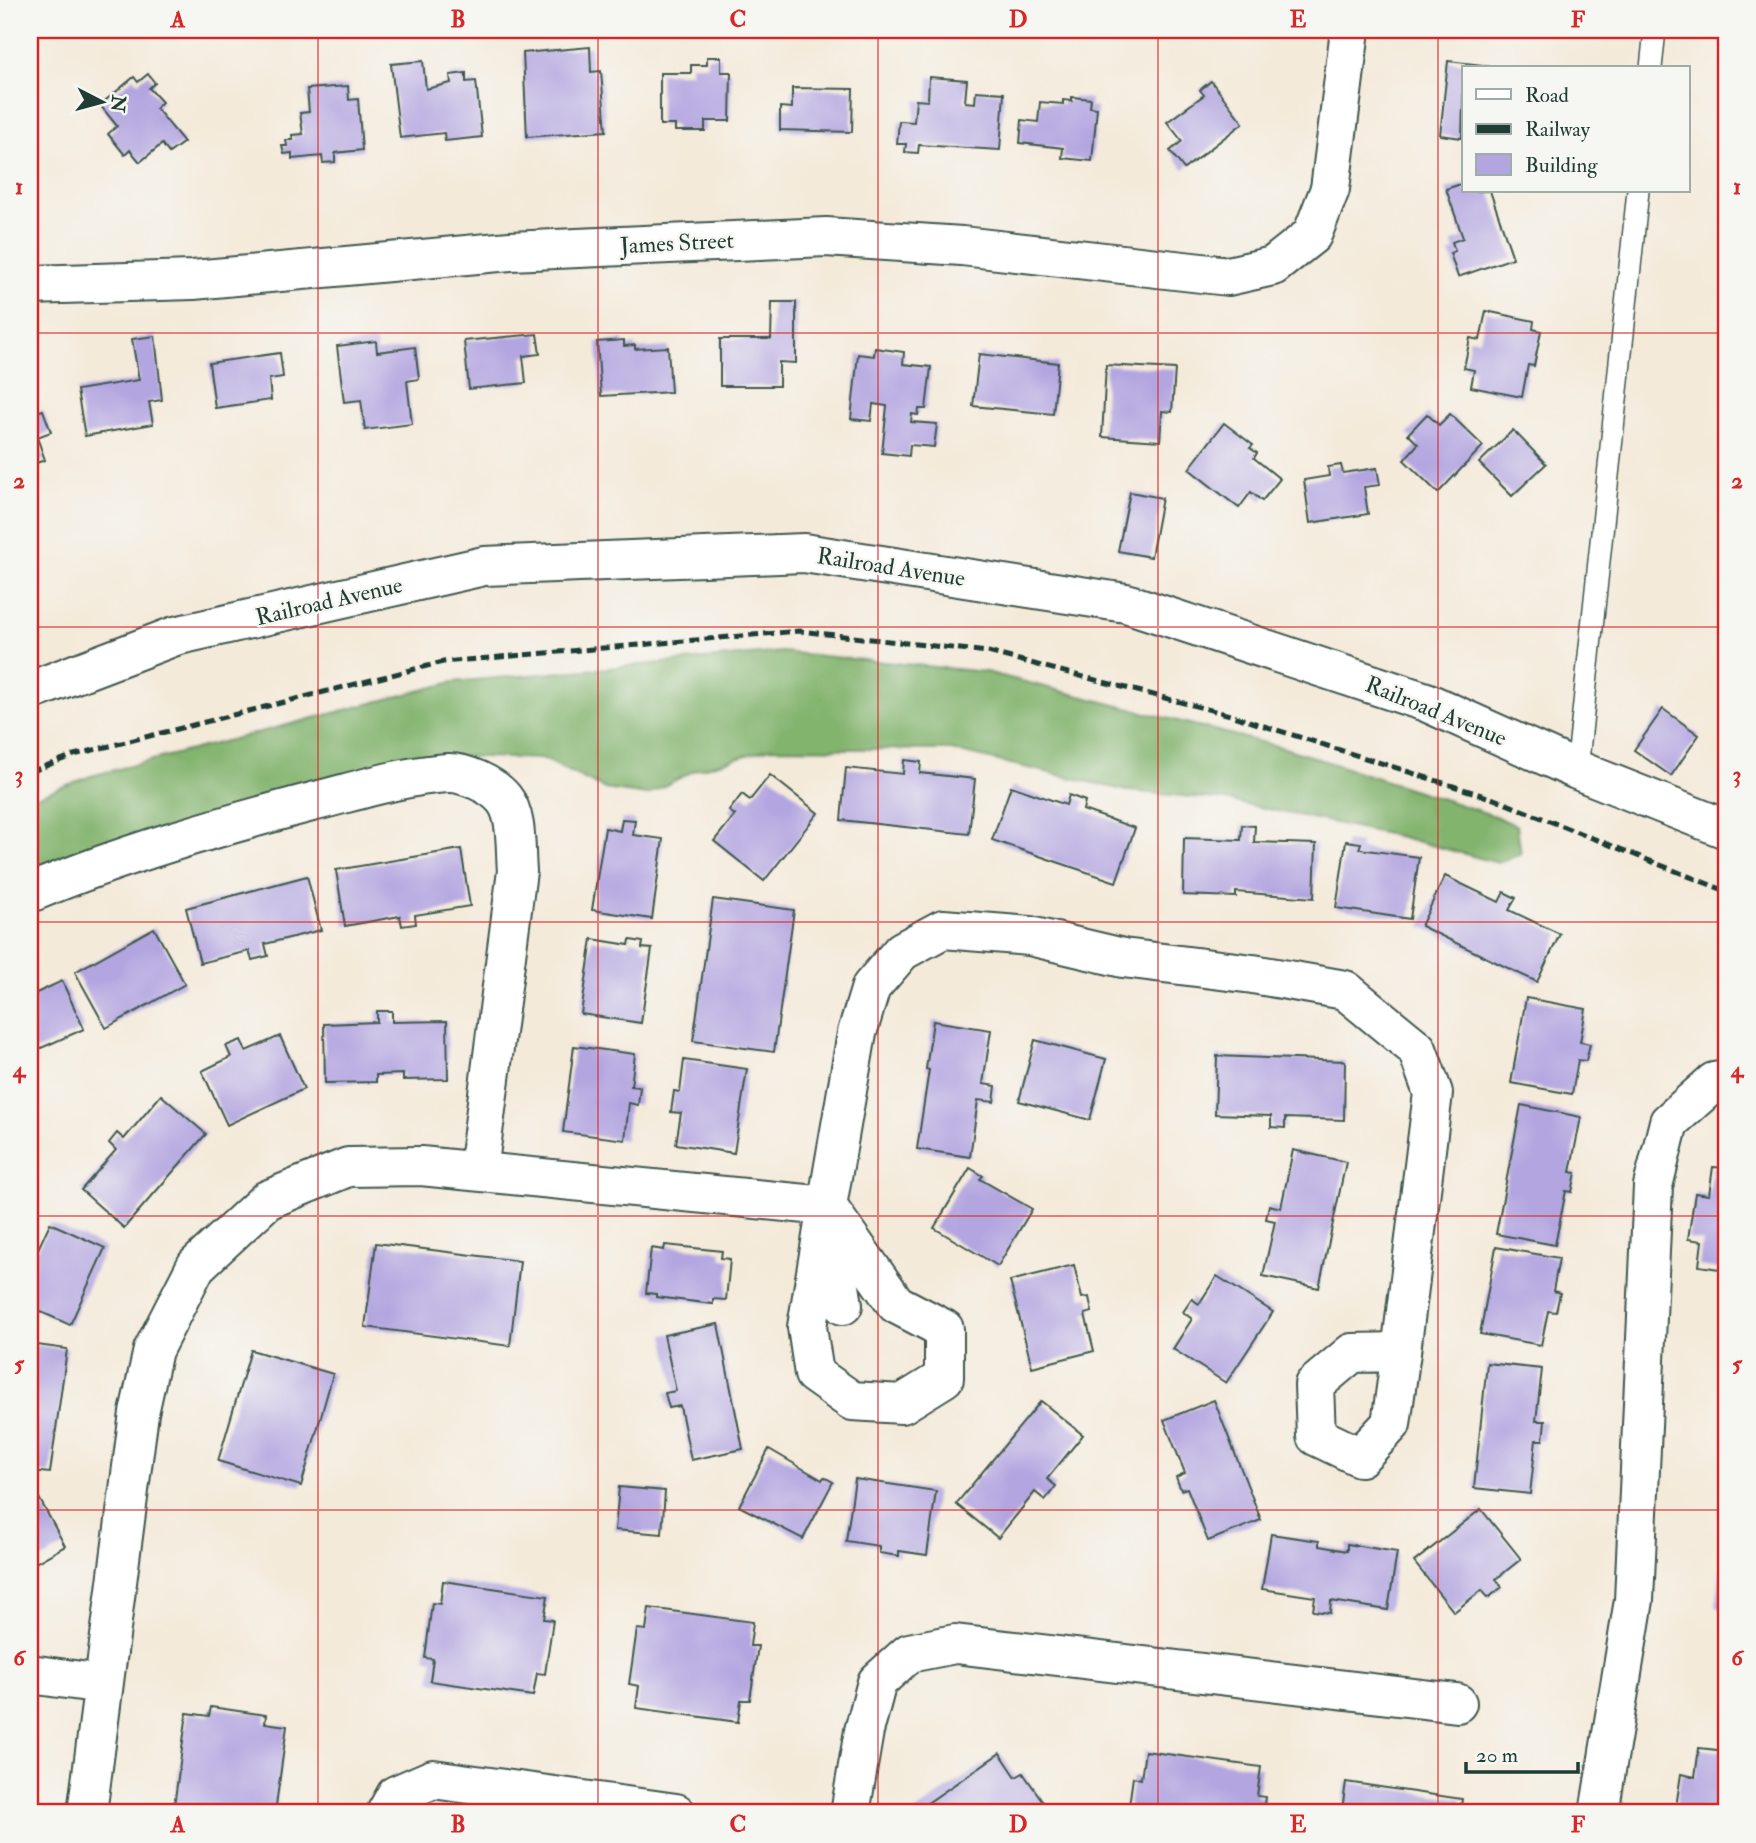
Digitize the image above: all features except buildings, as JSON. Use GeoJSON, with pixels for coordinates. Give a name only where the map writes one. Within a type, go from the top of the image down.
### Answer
{"type":"FeatureCollection","features":[{"type":"Feature","properties":{"kind":"street","name":"James Street"},"geometry":{"type":"LineString","coordinates":[[30,285],[193,280],[510,251],[826,237],[962,246],[1228,276],[1273,266],[1312,235],[1331,189],[1350,30]]}},
{"type":"Feature","properties":{"kind":"street","name":"Railroad Avenue"},"geometry":{"type":"LineString","coordinates":[[30,691],[175,636],[484,566],[804,553],[1126,603],[1426,702],[1577,770],[1726,829]]}},
{"type":"Feature","properties":{"kind":"street"},"geometry":{"type":"LineString","coordinates":[[30,893],[73,875],[236,823],[370,788],[449,773],[477,780],[504,799],[514,827],[517,871],[478,1171]]}},
{"type":"Feature","properties":{"kind":"street"},"geometry":{"type":"LineString","coordinates":[[87,1813],[139,1413],[153,1350],[196,1266],[267,1200],[348,1167],[421,1166],[539,1180],[827,1206],[897,1304],[944,1329],[944,1378],[902,1404],[852,1401],[814,1374],[807,1327],[827,1206],[857,1033],[871,988],[902,951],[943,929],[1030,936],[1123,958],[1253,974],[1345,990],[1418,1049],[1433,1093],[1401,1352]]}},
{"type":"Feature","properties":{"kind":"street"},"geometry":{"type":"LineString","coordinates":[[1599,1813],[1634,1600],[1653,1186],[1669,1122],[1714,1082],[1726,1080]]}},
{"type":"Feature","properties":{"kind":"street"},"geometry":{"type":"LineString","coordinates":[[827,1206],[843,1305]]}},
{"type":"Feature","properties":{"kind":"street"},"geometry":{"type":"LineString","coordinates":[[850,1813],[863,1731],[877,1682],[909,1653],[956,1644],[1457,1703]]}},
{"type":"Feature","properties":{"kind":"street"},"geometry":{"type":"LineString","coordinates":[[30,1674],[103,1684]]}},
{"type":"Feature","properties":{"kind":"street"},"geometry":{"type":"LineString","coordinates":[[386,1813],[397,1795],[433,1779],[677,1813]]}},
{"type":"Feature","properties":{"kind":"lane"},"geometry":{"type":"LineString","coordinates":[[1651,66],[1655,30]]}},
{"type":"Feature","properties":{"kind":"lane"},"geometry":{"type":"LineString","coordinates":[[1577,770],[1638,192]]}},
{"type":"Feature","properties":{"kind":"green space"},"geometry":{"type":"Polygon","coordinates":[[[782,652],[986,672],[1288,749],[1495,816],[1517,826],[1521,854],[1498,863],[1397,836],[1225,800],[1128,791],[951,750],[771,748],[695,770],[647,795],[605,789],[544,759],[455,756],[30,879],[30,799],[91,776],[453,682],[782,652]]]}},
{"type":"Feature","properties":{"kind":"railway"},"geometry":{"type":"LineString","coordinates":[[30,772],[74,755],[443,662],[799,631],[988,652],[1230,715],[1494,799],[1726,891]]}}]}
